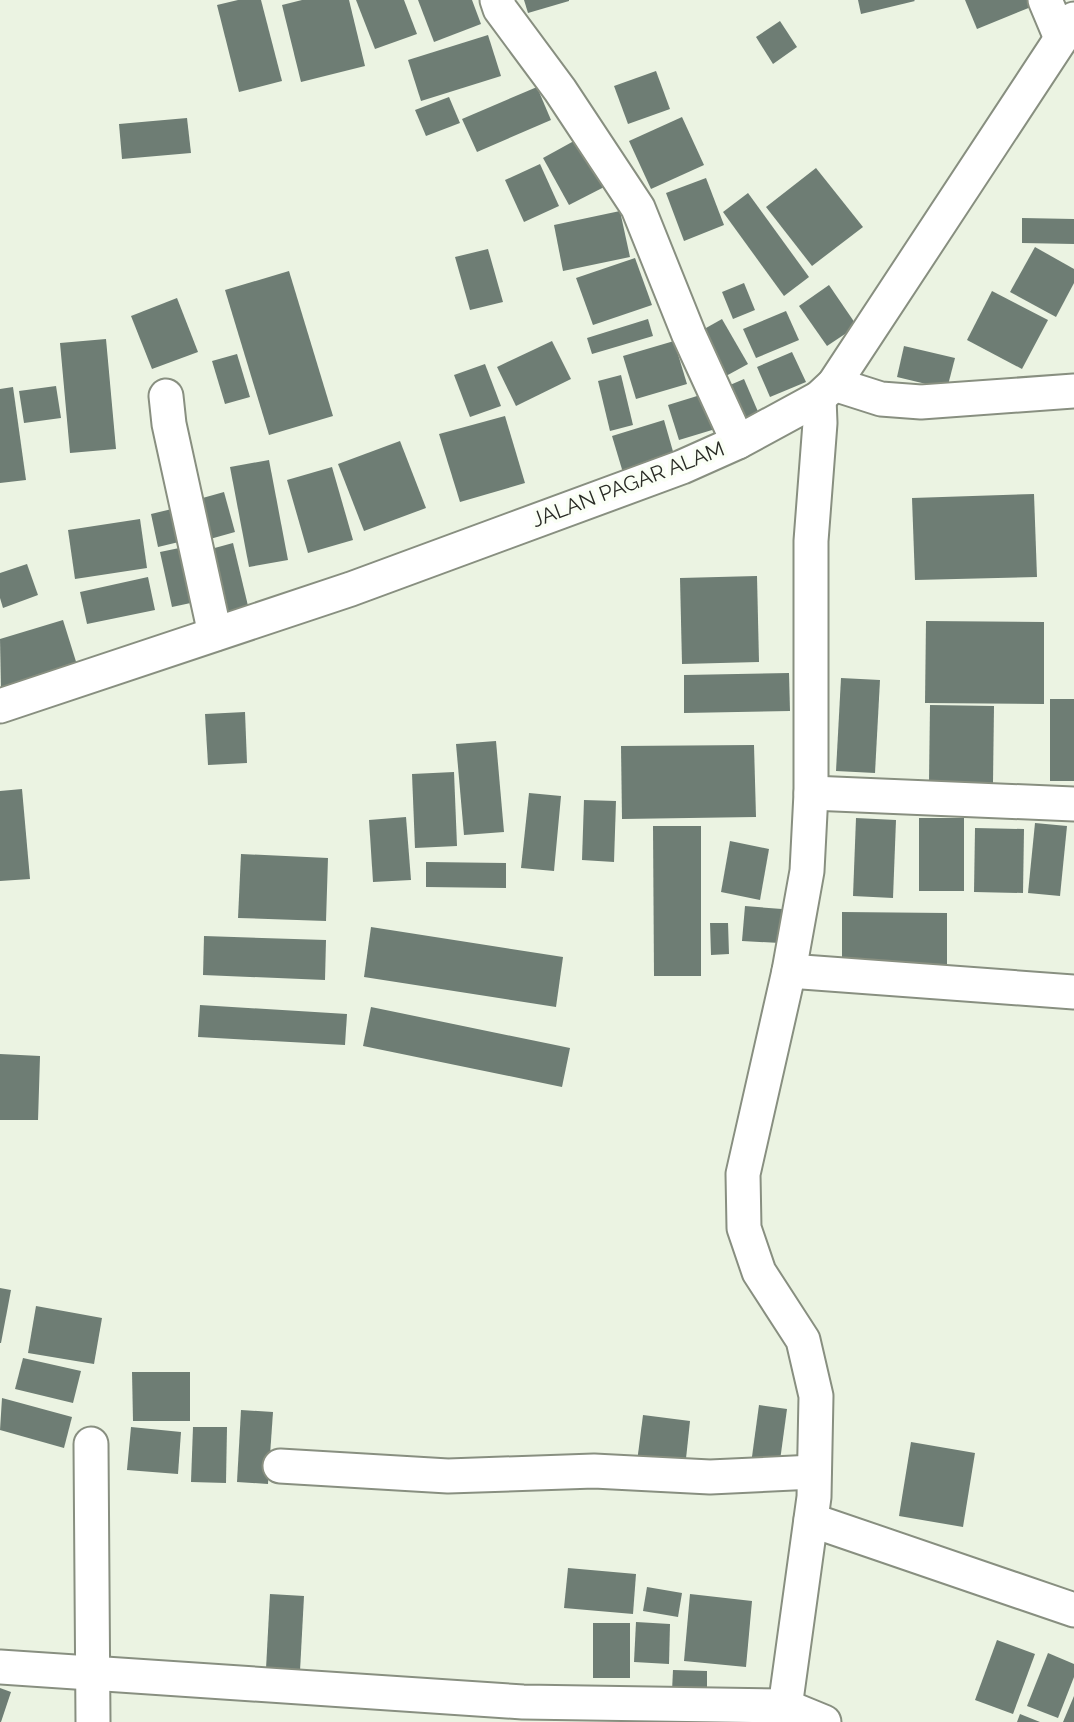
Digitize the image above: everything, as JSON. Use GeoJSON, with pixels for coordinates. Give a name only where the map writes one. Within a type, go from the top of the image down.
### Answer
{"type":"FeatureCollection","features":[{"type":"Feature","properties":{"kind":"street"},"geometry":{"type":"LineString","coordinates":[[497,0],[500,9],[560,90],[638,208],[689,335],[738,442]]}},
{"type":"Feature","properties":{"kind":"street"},"geometry":{"type":"LineString","coordinates":[[1045,0],[1067,29]]}},
{"type":"Feature","properties":{"kind":"street","name":"JALAN PAGAR ALAM"},"geometry":{"type":"LineString","coordinates":[[0,706],[351,589],[682,467],[738,442],[826,391],[1067,29]]}},
{"type":"Feature","properties":{"kind":"street"},"geometry":{"type":"LineString","coordinates":[[784,1714],[811,1520],[816,1396],[803,1340],[760,1272],[744,1228],[743,1174],[789,971],[807,871],[811,793],[811,541],[820,423],[826,391],[921,402],[1074,391]]}},
{"type":"Feature","properties":{"kind":"street"},"geometry":{"type":"LineString","coordinates":[[166,396],[169,424],[215,634]]}},
{"type":"Feature","properties":{"kind":"street"},"geometry":{"type":"LineString","coordinates":[[811,793],[1074,804]]}},
{"type":"Feature","properties":{"kind":"street"},"geometry":{"type":"LineString","coordinates":[[789,971],[1074,992]]}},
{"type":"Feature","properties":{"kind":"street"},"geometry":{"type":"LineString","coordinates":[[91,1444],[93,1722]]}},
{"type":"Feature","properties":{"kind":"street"},"geometry":{"type":"LineString","coordinates":[[280,1466],[448,1476],[594,1471],[710,1476],[814,1472]]}},
{"type":"Feature","properties":{"kind":"street"},"geometry":{"type":"LineString","coordinates":[[811,1520],[1074,1610]]}},
{"type":"Feature","properties":{"kind":"street"},"geometry":{"type":"LineString","coordinates":[[0,1667],[523,1702],[784,1714],[824,1722]]}},
{"type":"Feature","properties":{"kind":"building"},"geometry":{"type":"Polygon","coordinates":[[[238,0],[261,0],[282,81],[239,92],[217,5],[238,0]]]}},
{"type":"Feature","properties":{"kind":"building"},"geometry":{"type":"Polygon","coordinates":[[[302,0],[349,0],[365,66],[301,82],[282,5],[302,0]]]}},
{"type":"Feature","properties":{"kind":"building"},"geometry":{"type":"Polygon","coordinates":[[[356,0],[404,0],[417,34],[375,49],[356,0]]]}},
{"type":"Feature","properties":{"kind":"building"},"geometry":{"type":"Polygon","coordinates":[[[418,0],[472,0],[481,24],[434,42],[418,0]]]}},
{"type":"Feature","properties":{"kind":"building"},"geometry":{"type":"Polygon","coordinates":[[[524,0],[569,0],[569,1],[528,13],[524,0]]]}},
{"type":"Feature","properties":{"kind":"building"},"geometry":{"type":"Polygon","coordinates":[[[858,0],[914,0],[915,1],[861,14],[858,0]]]}},
{"type":"Feature","properties":{"kind":"building"},"geometry":{"type":"Polygon","coordinates":[[[965,0],[1028,0],[1031,7],[977,29],[965,0]]]}},
{"type":"Feature","properties":{"kind":"building"},"geometry":{"type":"Polygon","coordinates":[[[780,21],[797,47],[773,64],[756,37],[780,21]]]}},
{"type":"Feature","properties":{"kind":"building"},"geometry":{"type":"Polygon","coordinates":[[[488,35],[501,76],[421,101],[408,60],[488,35]]]}},
{"type":"Feature","properties":{"kind":"building"},"geometry":{"type":"Polygon","coordinates":[[[656,71],[670,109],[628,124],[614,86],[656,71]]]}},
{"type":"Feature","properties":{"kind":"building"},"geometry":{"type":"Polygon","coordinates":[[[537,87],[551,120],[477,152],[462,119],[537,87]]]}},
{"type":"Feature","properties":{"kind":"building"},"geometry":{"type":"Polygon","coordinates":[[[449,97],[460,123],[426,136],[415,110],[449,97]]]}},
{"type":"Feature","properties":{"kind":"building"},"geometry":{"type":"Polygon","coordinates":[[[682,117],[704,165],[651,189],[629,141],[682,117]]]}},
{"type":"Feature","properties":{"kind":"building"},"geometry":{"type":"Polygon","coordinates":[[[187,118],[191,153],[122,159],[119,124],[187,118]]]}},
{"type":"Feature","properties":{"kind":"building"},"geometry":{"type":"Polygon","coordinates":[[[583,136],[610,184],[569,205],[543,158],[583,136]]]}},
{"type":"Feature","properties":{"kind":"building"},"geometry":{"type":"Polygon","coordinates":[[[540,164],[559,206],[524,222],[505,180],[540,164]]]}},
{"type":"Feature","properties":{"kind":"building"},"geometry":{"type":"Polygon","coordinates":[[[816,168],[863,227],[812,266],[766,207],[816,168]]]}},
{"type":"Feature","properties":{"kind":"building"},"geometry":{"type":"Polygon","coordinates":[[[706,178],[724,225],[684,241],[666,193],[706,178]]]}},
{"type":"Feature","properties":{"kind":"building"},"geometry":{"type":"Polygon","coordinates":[[[748,193],[809,277],[784,296],[723,212],[748,193]]]}},
{"type":"Feature","properties":{"kind":"building"},"geometry":{"type":"Polygon","coordinates":[[[620,211],[630,257],[563,271],[554,225],[620,211]]]}},
{"type":"Feature","properties":{"kind":"building"},"geometry":{"type":"Polygon","coordinates":[[[1022,218],[1074,219],[1074,244],[1022,243],[1022,218]]]}},
{"type":"Feature","properties":{"kind":"building"},"geometry":{"type":"Polygon","coordinates":[[[1035,247],[1074,269],[1074,283],[1056,317],[1010,292],[1035,247]]]}},
{"type":"Feature","properties":{"kind":"building"},"geometry":{"type":"Polygon","coordinates":[[[488,249],[503,302],[470,310],[455,257],[488,249]]]}},
{"type":"Feature","properties":{"kind":"building"},"geometry":{"type":"Polygon","coordinates":[[[635,258],[652,305],[593,325],[576,278],[635,258]]]}},
{"type":"Feature","properties":{"kind":"building"},"geometry":{"type":"Polygon","coordinates":[[[289,271],[333,416],[269,435],[225,290],[289,271]]]}},
{"type":"Feature","properties":{"kind":"building"},"geometry":{"type":"Polygon","coordinates":[[[744,283],[755,310],[733,319],[722,292],[744,283]]]}},
{"type":"Feature","properties":{"kind":"building"},"geometry":{"type":"Polygon","coordinates":[[[829,285],[857,326],[827,346],[799,306],[829,285]]]}},
{"type":"Feature","properties":{"kind":"building"},"geometry":{"type":"Polygon","coordinates":[[[992,291],[1048,320],[1022,369],[967,340],[992,291]]]}},
{"type":"Feature","properties":{"kind":"building"},"geometry":{"type":"Polygon","coordinates":[[[177,298],[198,352],[152,369],[131,316],[177,298]]]}},
{"type":"Feature","properties":{"kind":"building"},"geometry":{"type":"Polygon","coordinates":[[[786,311],[799,340],[756,358],[743,329],[786,311]]]}},
{"type":"Feature","properties":{"kind":"building"},"geometry":{"type":"Polygon","coordinates":[[[648,319],[653,336],[592,354],[587,338],[648,319]]]}},
{"type":"Feature","properties":{"kind":"building"},"geometry":{"type":"Polygon","coordinates":[[[722,319],[748,364],[715,382],[690,337],[722,319]]]}},
{"type":"Feature","properties":{"kind":"building"},"geometry":{"type":"Polygon","coordinates":[[[106,339],[116,449],[70,453],[60,343],[106,339]]]}},
{"type":"Feature","properties":{"kind":"building"},"geometry":{"type":"Polygon","coordinates":[[[552,341],[571,379],[516,406],[497,367],[552,341]]]}},
{"type":"Feature","properties":{"kind":"building"},"geometry":{"type":"Polygon","coordinates":[[[674,341],[687,384],[636,399],[623,356],[674,341]]]}},
{"type":"Feature","properties":{"kind":"building"},"geometry":{"type":"Polygon","coordinates":[[[904,346],[955,358],[947,389],[897,377],[904,346]]]}},
{"type":"Feature","properties":{"kind":"building"},"geometry":{"type":"Polygon","coordinates":[[[792,352],[806,382],[770,397],[757,367],[792,352]]]}},
{"type":"Feature","properties":{"kind":"building"},"geometry":{"type":"Polygon","coordinates":[[[237,354],[250,397],[225,404],[212,361],[237,354]]]}},
{"type":"Feature","properties":{"kind":"building"},"geometry":{"type":"Polygon","coordinates":[[[485,364],[501,406],[470,417],[454,375],[485,364]]]}},
{"type":"Feature","properties":{"kind":"building"},"geometry":{"type":"Polygon","coordinates":[[[621,375],[633,425],[610,431],[598,381],[621,375]]]}},
{"type":"Feature","properties":{"kind":"building"},"geometry":{"type":"Polygon","coordinates":[[[744,379],[759,414],[731,426],[716,391],[744,379]]]}},
{"type":"Feature","properties":{"kind":"building"},"geometry":{"type":"Polygon","coordinates":[[[56,386],[61,418],[24,423],[19,391],[56,386]]]}},
{"type":"Feature","properties":{"kind":"building"},"geometry":{"type":"Polygon","coordinates":[[[13,387],[26,480],[0,483],[0,389],[13,387]]]}},
{"type":"Feature","properties":{"kind":"building"},"geometry":{"type":"Polygon","coordinates":[[[710,392],[722,427],[679,440],[668,405],[710,392]]]}},
{"type":"Feature","properties":{"kind":"building"},"geometry":{"type":"Polygon","coordinates":[[[505,416],[525,483],[460,502],[439,434],[505,416]]]}},
{"type":"Feature","properties":{"kind":"building"},"geometry":{"type":"Polygon","coordinates":[[[664,420],[676,462],[624,476],[612,436],[664,420]]]}},
{"type":"Feature","properties":{"kind":"building"},"geometry":{"type":"Polygon","coordinates":[[[400,441],[426,508],[364,531],[338,464],[400,441]]]}},
{"type":"Feature","properties":{"kind":"building"},"geometry":{"type":"Polygon","coordinates":[[[269,460],[288,560],[249,567],[230,467],[269,460]]]}},
{"type":"Feature","properties":{"kind":"building"},"geometry":{"type":"Polygon","coordinates":[[[332,467],[353,540],[308,553],[287,480],[332,467]]]}},
{"type":"Feature","properties":{"kind":"building"},"geometry":{"type":"Polygon","coordinates":[[[224,492],[235,532],[210,539],[199,499],[224,492]]]}},
{"type":"Feature","properties":{"kind":"building"},"geometry":{"type":"Polygon","coordinates":[[[1034,494],[1037,577],[915,580],[912,498],[1034,494]]]}},
{"type":"Feature","properties":{"kind":"building"},"geometry":{"type":"Polygon","coordinates":[[[176,508],[183,541],[158,547],[151,514],[176,508]]]}},
{"type":"Feature","properties":{"kind":"building"},"geometry":{"type":"Polygon","coordinates":[[[140,519],[147,568],[75,579],[68,530],[140,519]]]}},
{"type":"Feature","properties":{"kind":"building"},"geometry":{"type":"Polygon","coordinates":[[[233,543],[249,610],[228,615],[211,549],[233,543]]]}},
{"type":"Feature","properties":{"kind":"building"},"geometry":{"type":"Polygon","coordinates":[[[189,546],[200,601],[172,607],[160,552],[189,546]]]}},
{"type":"Feature","properties":{"kind":"building"},"geometry":{"type":"Polygon","coordinates":[[[27,564],[38,595],[3,608],[0,598],[0,573],[27,564]]]}},
{"type":"Feature","properties":{"kind":"building"},"geometry":{"type":"Polygon","coordinates":[[[757,576],[759,662],[682,664],[680,578],[757,576]]]}},
{"type":"Feature","properties":{"kind":"building"},"geometry":{"type":"Polygon","coordinates":[[[148,577],[155,610],[87,624],[80,592],[148,577]]]}},
{"type":"Feature","properties":{"kind":"building"},"geometry":{"type":"Polygon","coordinates":[[[63,620],[78,668],[1,690],[0,639],[63,620]]]}},
{"type":"Feature","properties":{"kind":"building"},"geometry":{"type":"Polygon","coordinates":[[[926,621],[1044,622],[1044,704],[925,703],[926,621]]]}},
{"type":"Feature","properties":{"kind":"building"},"geometry":{"type":"Polygon","coordinates":[[[789,673],[790,711],[684,713],[684,675],[789,673]]]}},
{"type":"Feature","properties":{"kind":"building"},"geometry":{"type":"Polygon","coordinates":[[[841,678],[880,680],[875,773],[836,771],[841,678]]]}},
{"type":"Feature","properties":{"kind":"building"},"geometry":{"type":"Polygon","coordinates":[[[1050,699],[1074,699],[1074,781],[1050,781],[1050,699]]]}},
{"type":"Feature","properties":{"kind":"building"},"geometry":{"type":"Polygon","coordinates":[[[930,705],[994,706],[993,783],[929,782],[930,705]]]}},
{"type":"Feature","properties":{"kind":"building"},"geometry":{"type":"Polygon","coordinates":[[[245,712],[247,763],[208,765],[205,714],[245,712]]]}},
{"type":"Feature","properties":{"kind":"building"},"geometry":{"type":"Polygon","coordinates":[[[496,741],[504,832],[464,835],[456,744],[496,741]]]}},
{"type":"Feature","properties":{"kind":"building"},"geometry":{"type":"Polygon","coordinates":[[[754,745],[756,817],[622,819],[621,746],[754,745]]]}},
{"type":"Feature","properties":{"kind":"building"},"geometry":{"type":"Polygon","coordinates":[[[454,772],[457,846],[415,848],[412,774],[454,772]]]}},
{"type":"Feature","properties":{"kind":"building"},"geometry":{"type":"Polygon","coordinates":[[[22,789],[30,879],[0,881],[0,791],[22,789]]]}},
{"type":"Feature","properties":{"kind":"building"},"geometry":{"type":"Polygon","coordinates":[[[529,793],[561,796],[554,871],[521,868],[529,793]]]}},
{"type":"Feature","properties":{"kind":"building"},"geometry":{"type":"Polygon","coordinates":[[[584,800],[616,801],[614,862],[582,860],[584,800]]]}},
{"type":"Feature","properties":{"kind":"building"},"geometry":{"type":"Polygon","coordinates":[[[406,817],[411,880],[373,882],[369,820],[406,817]]]}},
{"type":"Feature","properties":{"kind":"building"},"geometry":{"type":"Polygon","coordinates":[[[856,818],[896,820],[893,898],[853,896],[856,818]]]}},
{"type":"Feature","properties":{"kind":"building"},"geometry":{"type":"Polygon","coordinates":[[[919,818],[964,818],[964,891],[919,891],[919,818]]]}},
{"type":"Feature","properties":{"kind":"building"},"geometry":{"type":"Polygon","coordinates":[[[1035,823],[1067,826],[1060,896],[1028,893],[1035,823]]]}},
{"type":"Feature","properties":{"kind":"building"},"geometry":{"type":"Polygon","coordinates":[[[653,826],[701,826],[701,976],[654,976],[653,826]]]}},
{"type":"Feature","properties":{"kind":"building"},"geometry":{"type":"Polygon","coordinates":[[[975,828],[1024,829],[1023,893],[974,892],[975,828]]]}},
{"type":"Feature","properties":{"kind":"building"},"geometry":{"type":"Polygon","coordinates":[[[730,841],[769,849],[760,900],[721,892],[730,841]]]}},
{"type":"Feature","properties":{"kind":"building"},"geometry":{"type":"Polygon","coordinates":[[[241,854],[328,858],[326,921],[238,918],[241,854]]]}},
{"type":"Feature","properties":{"kind":"building"},"geometry":{"type":"Polygon","coordinates":[[[426,862],[506,863],[506,888],[426,887],[426,862]]]}},
{"type":"Feature","properties":{"kind":"building"},"geometry":{"type":"Polygon","coordinates":[[[745,906],[782,909],[780,943],[742,941],[745,906]]]}},
{"type":"Feature","properties":{"kind":"building"},"geometry":{"type":"Polygon","coordinates":[[[842,912],[947,913],[947,971],[842,970],[842,912]]]}},
{"type":"Feature","properties":{"kind":"building"},"geometry":{"type":"Polygon","coordinates":[[[710,923],[728,923],[729,954],[711,955],[710,923]]]}},
{"type":"Feature","properties":{"kind":"building"},"geometry":{"type":"Polygon","coordinates":[[[371,927],[563,957],[556,1007],[364,977],[371,927]]]}},
{"type":"Feature","properties":{"kind":"building"},"geometry":{"type":"Polygon","coordinates":[[[204,936],[326,940],[325,980],[203,975],[204,936]]]}},
{"type":"Feature","properties":{"kind":"building"},"geometry":{"type":"Polygon","coordinates":[[[200,1005],[347,1014],[345,1045],[198,1037],[200,1005]]]}},
{"type":"Feature","properties":{"kind":"building"},"geometry":{"type":"Polygon","coordinates":[[[371,1007],[570,1048],[562,1087],[363,1046],[371,1007]]]}},
{"type":"Feature","properties":{"kind":"building"},"geometry":{"type":"Polygon","coordinates":[[[0,1054],[40,1056],[38,1120],[0,1120],[0,1054]]]}},
{"type":"Feature","properties":{"kind":"building"},"geometry":{"type":"Polygon","coordinates":[[[0,1288],[11,1290],[1,1343],[0,1343],[0,1288]]]}},
{"type":"Feature","properties":{"kind":"building"},"geometry":{"type":"Polygon","coordinates":[[[36,1306],[102,1318],[94,1364],[28,1353],[36,1306]]]}},
{"type":"Feature","properties":{"kind":"building"},"geometry":{"type":"Polygon","coordinates":[[[23,1358],[81,1371],[73,1403],[15,1389],[23,1358]]]}},
{"type":"Feature","properties":{"kind":"building"},"geometry":{"type":"Polygon","coordinates":[[[132,1372],[190,1372],[190,1421],[133,1421],[132,1372]]]}},
{"type":"Feature","properties":{"kind":"building"},"geometry":{"type":"Polygon","coordinates":[[[2,1398],[72,1417],[64,1448],[0,1430],[2,1398]]]}},
{"type":"Feature","properties":{"kind":"building"},"geometry":{"type":"Polygon","coordinates":[[[759,1405],[787,1409],[779,1468],[751,1464],[759,1405]]]}},
{"type":"Feature","properties":{"kind":"building"},"geometry":{"type":"Polygon","coordinates":[[[241,1410],[273,1412],[268,1484],[237,1482],[241,1410]]]}},
{"type":"Feature","properties":{"kind":"building"},"geometry":{"type":"Polygon","coordinates":[[[643,1415],[690,1421],[685,1468],[637,1462],[643,1415]]]}},
{"type":"Feature","properties":{"kind":"building"},"geometry":{"type":"Polygon","coordinates":[[[131,1427],[181,1432],[178,1474],[127,1470],[131,1427]]]}},
{"type":"Feature","properties":{"kind":"building"},"geometry":{"type":"Polygon","coordinates":[[[193,1427],[227,1427],[226,1483],[191,1482],[193,1427]]]}},
{"type":"Feature","properties":{"kind":"building"},"geometry":{"type":"Polygon","coordinates":[[[911,1442],[975,1453],[963,1527],[899,1516],[911,1442]]]}},
{"type":"Feature","properties":{"kind":"building"},"geometry":{"type":"Polygon","coordinates":[[[568,1568],[636,1574],[633,1614],[564,1608],[568,1568]]]}},
{"type":"Feature","properties":{"kind":"building"},"geometry":{"type":"Polygon","coordinates":[[[647,1587],[682,1593],[678,1617],[643,1611],[647,1587]]]}},
{"type":"Feature","properties":{"kind":"building"},"geometry":{"type":"Polygon","coordinates":[[[270,1594],[304,1596],[300,1671],[266,1669],[270,1594]]]}},
{"type":"Feature","properties":{"kind":"building"},"geometry":{"type":"Polygon","coordinates":[[[690,1594],[752,1601],[746,1667],[684,1661],[690,1594]]]}},
{"type":"Feature","properties":{"kind":"building"},"geometry":{"type":"Polygon","coordinates":[[[636,1622],[670,1624],[669,1664],[634,1662],[636,1622]]]}},
{"type":"Feature","properties":{"kind":"building"},"geometry":{"type":"Polygon","coordinates":[[[593,1623],[630,1623],[630,1678],[593,1678],[593,1623]]]}},
{"type":"Feature","properties":{"kind":"building"},"geometry":{"type":"Polygon","coordinates":[[[997,1640],[1035,1654],[1013,1714],[975,1700],[997,1640]]]}},
{"type":"Feature","properties":{"kind":"building"},"geometry":{"type":"Polygon","coordinates":[[[1048,1653],[1074,1664],[1074,1677],[1058,1718],[1027,1706],[1048,1653]]]}},
{"type":"Feature","properties":{"kind":"building"},"geometry":{"type":"Polygon","coordinates":[[[673,1670],[707,1671],[707,1692],[672,1691],[673,1670]]]}},
{"type":"Feature","properties":{"kind":"building"},"geometry":{"type":"Polygon","coordinates":[[[0,1688],[11,1692],[1,1722],[0,1722],[0,1688]]]}},
{"type":"Feature","properties":{"kind":"building"},"geometry":{"type":"Polygon","coordinates":[[[1074,1696],[1074,1722],[1063,1722],[1074,1696]]]}},
{"type":"Feature","properties":{"kind":"building"},"geometry":{"type":"Polygon","coordinates":[[[1020,1714],[1040,1722],[1017,1722],[1020,1714]]]}}]}
